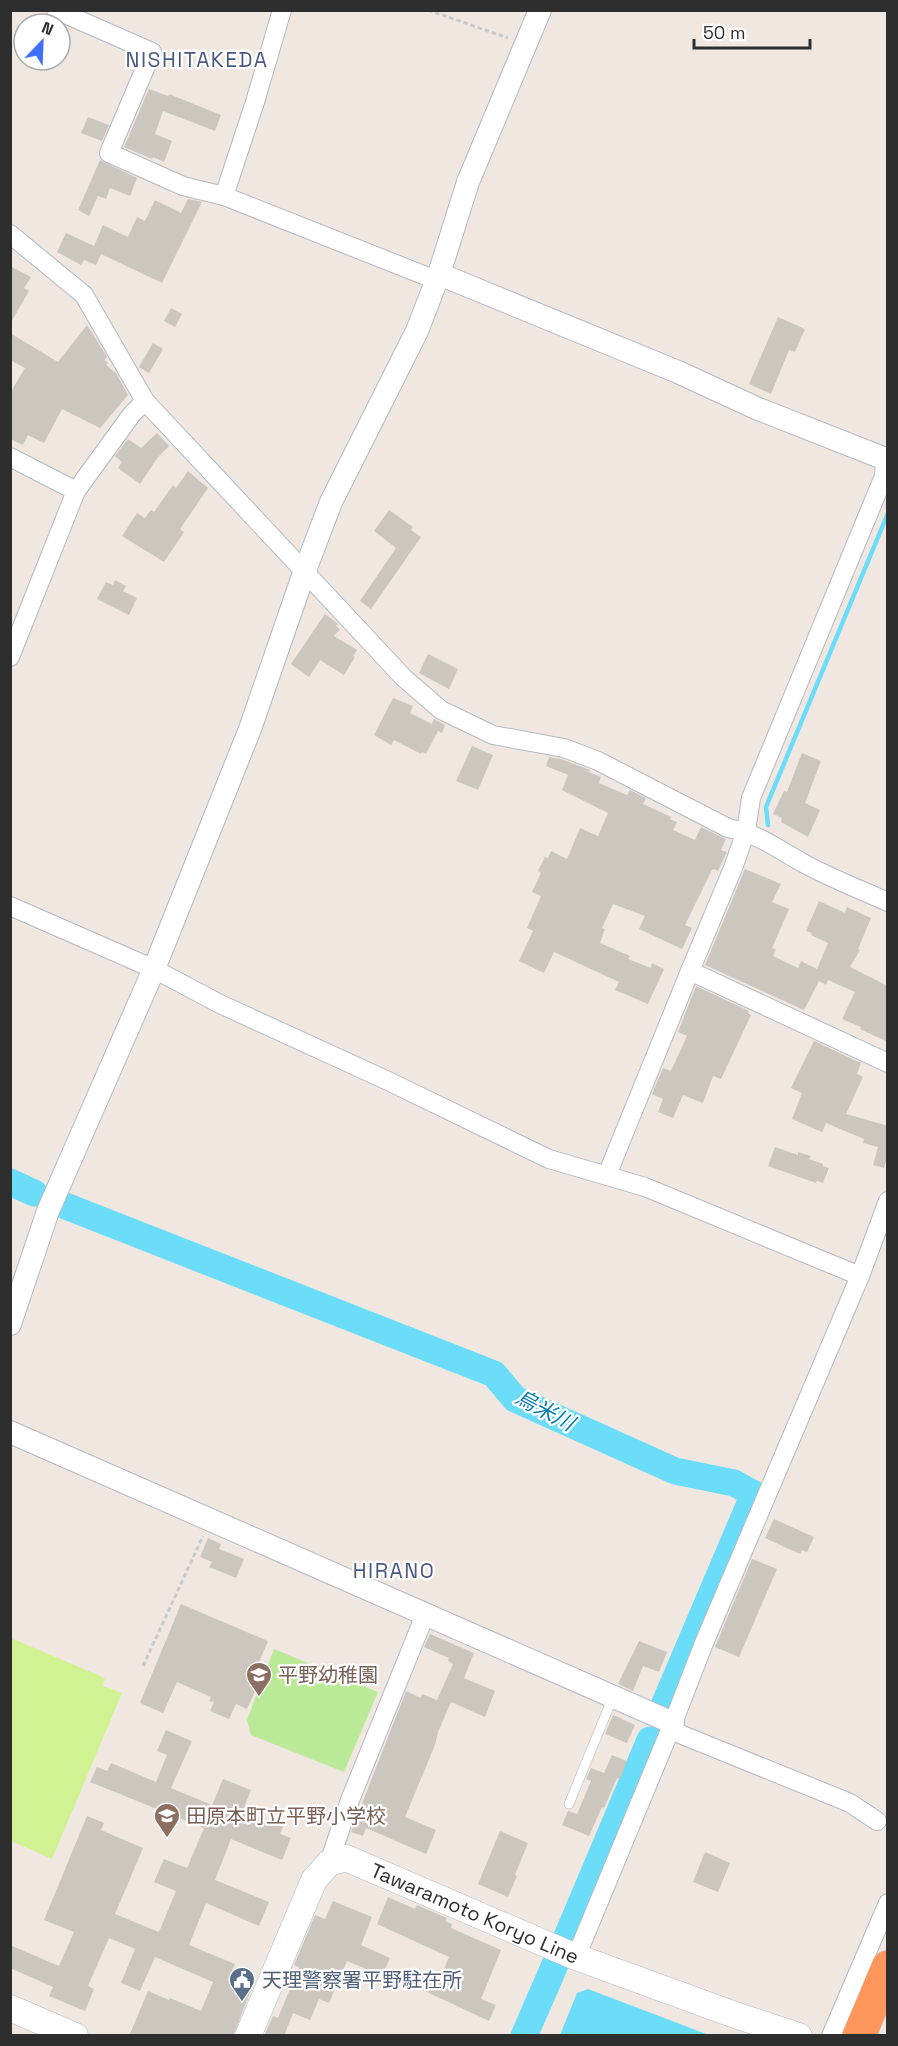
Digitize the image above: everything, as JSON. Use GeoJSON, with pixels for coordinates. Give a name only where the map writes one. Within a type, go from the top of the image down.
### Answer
{"type":"FeatureCollection","features":[{"type":"Feature","properties":{"kind":"highway"},"geometry":{"type":"LineString","coordinates":[[860,2036],[888,1967]]}},
{"type":"Feature","properties":{"kind":"highway"},"geometry":{"type":"LineString","coordinates":[[884,2036],[888,2028]]}},
{"type":"Feature","properties":{"kind":"main road","name":"Tawaramoto Koryo Line"},"geometry":{"type":"LineString","coordinates":[[329,1863],[346,1858],[576,1957],[799,2036]]}},
{"type":"Feature","properties":{"kind":"main road"},"geometry":{"type":"LineString","coordinates":[[248,2036],[314,1880],[329,1863]]}},
{"type":"Feature","properties":{"kind":"main road"},"geometry":{"type":"LineString","coordinates":[[10,2008],[75,2036]]}},
{"type":"Feature","properties":{"kind":"street"},"geometry":{"type":"LineString","coordinates":[[56,10],[152,52],[109,153],[183,186],[224,196],[438,277],[678,372],[756,408],[887,457],[884,476],[751,798],[746,831],[734,868],[607,1175]]}},
{"type":"Feature","properties":{"kind":"street"},"geometry":{"type":"LineString","coordinates":[[224,196],[282,10]]}},
{"type":"Feature","properties":{"kind":"street"},"geometry":{"type":"LineString","coordinates":[[10,1324],[48,1211],[154,969],[250,729],[304,573],[332,502],[417,331],[438,277],[468,182],[540,10]]}},
{"type":"Feature","properties":{"kind":"street"},"geometry":{"type":"LineString","coordinates":[[10,234],[84,295],[145,400],[404,678],[441,710],[494,735],[564,748],[598,761],[728,828],[746,831],[803,863],[888,902]]}},
{"type":"Feature","properties":{"kind":"street"},"geometry":{"type":"LineString","coordinates":[[10,657],[76,491],[132,414],[145,400]]}},
{"type":"Feature","properties":{"kind":"street"},"geometry":{"type":"LineString","coordinates":[[10,457],[76,491]]}},
{"type":"Feature","properties":{"kind":"street"},"geometry":{"type":"LineString","coordinates":[[10,906],[154,969],[220,1004],[386,1080],[549,1159],[645,1187],[860,1276]]}},
{"type":"Feature","properties":{"kind":"street"},"geometry":{"type":"LineString","coordinates":[[690,971],[888,1063]]}},
{"type":"Feature","properties":{"kind":"street"},"geometry":{"type":"LineString","coordinates":[[576,1957],[704,1642],[860,1276],[888,1202]]}},
{"type":"Feature","properties":{"kind":"street"},"geometry":{"type":"LineString","coordinates":[[10,1432],[613,1697],[671,1727],[850,1803],[877,1821]]}},
{"type":"Feature","properties":{"kind":"street"},"geometry":{"type":"LineString","coordinates":[[329,1863],[350,1800],[425,1615]]}},
{"type":"Feature","properties":{"kind":"street"},"geometry":{"type":"LineString","coordinates":[[831,2036],[888,1903]]}},
{"type":"Feature","properties":{"kind":"lane"},"geometry":{"type":"LineString","coordinates":[[569,1803],[613,1697]]}},
{"type":"Feature","properties":{"kind":"path"},"geometry":{"type":"LineString","coordinates":[[428,10],[525,44]]}},
{"type":"Feature","properties":{"kind":"path"},"geometry":{"type":"LineString","coordinates":[[143,1666],[210,1520]]}},
{"type":"Feature","properties":{"kind":"green space"},"geometry":{"type":"Polygon","coordinates":[[[11,1638],[105,1678],[103,1686],[122,1693],[52,1859],[11,1841],[11,1638]]]}},
{"type":"Feature","properties":{"kind":"green space"},"geometry":{"type":"Polygon","coordinates":[[[274,1649],[378,1692],[344,1772],[251,1735],[247,1720],[274,1649]]]}},
{"type":"Feature","properties":{"kind":"water"},"geometry":{"type":"Polygon","coordinates":[[[588,1989],[709,2035],[560,2035],[577,1993],[588,1989]]]}},
{"type":"Feature","properties":{"kind":"building"},"geometry":{"type":"Polygon","coordinates":[[[149,89],[168,96],[169,94],[221,115],[215,131],[163,111],[155,134],[172,141],[164,162],[124,147],[149,89]]]}},
{"type":"Feature","properties":{"kind":"building"},"geometry":{"type":"Polygon","coordinates":[[[88,117],[109,125],[102,141],[81,133],[88,117]]]}},
{"type":"Feature","properties":{"kind":"building"},"geometry":{"type":"Polygon","coordinates":[[[100,160],[137,178],[130,196],[110,188],[106,199],[98,196],[89,216],[78,210],[100,160]]]}},
{"type":"Feature","properties":{"kind":"building"},"geometry":{"type":"Polygon","coordinates":[[[188,199],[202,202],[162,283],[101,254],[96,265],[84,260],[81,265],[57,252],[66,233],[94,246],[103,225],[128,237],[137,217],[145,221],[155,200],[181,213],[188,199]]]}},
{"type":"Feature","properties":{"kind":"building"},"geometry":{"type":"Polygon","coordinates":[[[10,266],[31,277],[24,288],[29,291],[10,324],[10,266]]]}},
{"type":"Feature","properties":{"kind":"building"},"geometry":{"type":"Polygon","coordinates":[[[171,308],[182,314],[175,327],[164,321],[171,308]]]}},
{"type":"Feature","properties":{"kind":"building"},"geometry":{"type":"Polygon","coordinates":[[[778,317],[805,329],[795,352],[789,350],[771,394],[749,384],[778,317]]]}},
{"type":"Feature","properties":{"kind":"building"},"geometry":{"type":"Polygon","coordinates":[[[87,325],[107,357],[104,360],[108,363],[106,365],[116,373],[128,395],[100,428],[62,409],[44,443],[28,435],[23,445],[10,439],[10,393],[25,368],[10,360],[10,333],[58,362],[87,325]]]}},
{"type":"Feature","properties":{"kind":"building"},"geometry":{"type":"Polygon","coordinates":[[[153,343],[163,349],[149,373],[139,367],[153,343]]]}},
{"type":"Feature","properties":{"kind":"building"},"geometry":{"type":"Polygon","coordinates":[[[157,433],[169,446],[158,457],[140,484],[118,468],[122,462],[115,456],[128,439],[141,448],[157,433]]]}},
{"type":"Feature","properties":{"kind":"building"},"geometry":{"type":"Polygon","coordinates":[[[188,471],[208,488],[180,529],[184,532],[164,562],[122,536],[137,513],[145,518],[151,510],[154,512],[173,485],[176,488],[188,471]]]}},
{"type":"Feature","properties":{"kind":"building"},"geometry":{"type":"Polygon","coordinates":[[[389,510],[413,527],[411,530],[421,537],[371,609],[360,601],[396,548],[374,531],[389,510]]]}},
{"type":"Feature","properties":{"kind":"building"},"geometry":{"type":"Polygon","coordinates":[[[115,580],[126,586],[123,591],[137,598],[129,615],[97,599],[106,582],[113,585],[115,580]]]}},
{"type":"Feature","properties":{"kind":"building"},"geometry":{"type":"Polygon","coordinates":[[[325,614],[338,624],[336,626],[340,629],[334,636],[357,650],[344,675],[320,660],[309,677],[291,664],[325,614]]]}},
{"type":"Feature","properties":{"kind":"building"},"geometry":{"type":"Polygon","coordinates":[[[428,654],[458,669],[449,689],[419,673],[428,654]]]}},
{"type":"Feature","properties":{"kind":"building"},"geometry":{"type":"Polygon","coordinates":[[[393,698],[413,706],[410,713],[432,724],[434,719],[445,725],[442,733],[438,731],[426,754],[422,752],[421,754],[394,740],[391,745],[374,735],[393,698]]]}},
{"type":"Feature","properties":{"kind":"building"},"geometry":{"type":"Polygon","coordinates":[[[472,746],[493,755],[478,790],[456,781],[472,746]]]}},
{"type":"Feature","properties":{"kind":"building"},"geometry":{"type":"Polygon","coordinates":[[[802,753],[821,761],[805,803],[820,810],[808,837],[781,822],[782,818],[773,814],[784,791],[787,792],[802,753]]]}},
{"type":"Feature","properties":{"kind":"building"},"geometry":{"type":"Polygon","coordinates":[[[549,757],[590,770],[589,772],[601,777],[599,783],[627,795],[630,790],[646,798],[643,804],[677,822],[673,830],[695,840],[701,827],[726,839],[721,850],[727,852],[718,871],[712,870],[685,925],[692,928],[682,949],[639,929],[645,916],[613,904],[602,928],[605,929],[600,943],[630,956],[628,959],[651,968],[652,963],[664,969],[648,1004],[615,990],[619,982],[554,952],[544,973],[519,961],[533,931],[527,928],[541,896],[532,892],[541,873],[538,871],[545,857],[548,858],[551,851],[567,859],[580,828],[598,836],[608,813],[562,790],[568,775],[546,766],[549,757]]]}},
{"type":"Feature","properties":{"kind":"building"},"geometry":{"type":"Polygon","coordinates":[[[745,869],[781,884],[772,902],[789,909],[772,948],[776,949],[773,956],[798,968],[801,961],[817,969],[828,943],[806,931],[819,901],[845,913],[847,907],[871,918],[858,949],[860,950],[850,967],[888,986],[888,1042],[842,1019],[855,992],[828,980],[826,985],[819,981],[804,1010],[705,965],[745,869]]]}},
{"type":"Feature","properties":{"kind":"building"},"geometry":{"type":"Polygon","coordinates":[[[696,986],[749,1011],[751,1015],[721,1079],[713,1076],[703,1103],[683,1095],[673,1118],[658,1112],[663,1099],[652,1094],[663,1068],[671,1071],[687,1036],[678,1032],[696,986]]]}},
{"type":"Feature","properties":{"kind":"building"},"geometry":{"type":"Polygon","coordinates":[[[814,1041],[861,1063],[857,1074],[863,1077],[846,1114],[888,1126],[888,1155],[884,1168],[873,1165],[878,1147],[863,1143],[864,1139],[826,1123],[822,1132],[792,1119],[802,1093],[791,1088],[814,1041]]]}},
{"type":"Feature","properties":{"kind":"building"},"geometry":{"type":"Polygon","coordinates":[[[775,1147],[798,1155],[798,1152],[811,1156],[809,1159],[829,1168],[823,1183],[817,1181],[816,1183],[768,1166],[775,1147]]]}},
{"type":"Feature","properties":{"kind":"building"},"geometry":{"type":"Polygon","coordinates":[[[774,1519],[814,1537],[807,1552],[802,1550],[800,1554],[765,1538],[774,1519]]]}},
{"type":"Feature","properties":{"kind":"building"},"geometry":{"type":"Polygon","coordinates":[[[208,1538],[221,1544],[219,1549],[244,1559],[236,1578],[209,1567],[212,1562],[200,1557],[208,1538]]]}},
{"type":"Feature","properties":{"kind":"building"},"geometry":{"type":"Polygon","coordinates":[[[752,1559],[777,1569],[739,1657],[715,1647],[752,1559]]]}},
{"type":"Feature","properties":{"kind":"building"},"geometry":{"type":"Polygon","coordinates":[[[181,1604],[268,1641],[249,1686],[256,1689],[247,1709],[236,1704],[229,1719],[210,1711],[214,1702],[209,1701],[211,1697],[177,1682],[163,1713],[140,1703],[181,1604]]]}},
{"type":"Feature","properties":{"kind":"building"},"geometry":{"type":"Polygon","coordinates":[[[430,1634],[474,1653],[464,1678],[495,1691],[485,1717],[451,1702],[438,1732],[435,1745],[405,1817],[436,1830],[426,1854],[366,1828],[363,1836],[351,1832],[406,1691],[421,1698],[422,1694],[437,1700],[453,1664],[448,1661],[449,1658],[424,1647],[430,1634]]]}},
{"type":"Feature","properties":{"kind":"building"},"geometry":{"type":"Polygon","coordinates":[[[639,1641],[667,1652],[659,1672],[643,1666],[633,1691],[618,1684],[639,1641]]]}},
{"type":"Feature","properties":{"kind":"building"},"geometry":{"type":"Polygon","coordinates":[[[613,1715],[635,1725],[627,1743],[605,1734],[613,1715]]]}},
{"type":"Feature","properties":{"kind":"building"},"geometry":{"type":"Polygon","coordinates":[[[166,1730],[192,1741],[171,1788],[212,1805],[223,1779],[251,1790],[243,1810],[283,1827],[280,1834],[291,1838],[282,1860],[231,1839],[215,1880],[269,1902],[259,1926],[206,1903],[189,1945],[235,1964],[228,1980],[251,1990],[233,2036],[129,2036],[148,1991],[201,2011],[213,1982],[155,1957],[140,1991],[121,1983],[135,1949],[109,1938],[88,1986],[94,1989],[85,2011],[49,1996],[53,1987],[10,1968],[10,1945],[59,1966],[74,1932],[44,1920],[87,1816],[104,1823],[101,1830],[143,1848],[115,1914],[159,1932],[176,1891],[154,1882],[164,1859],[187,1868],[204,1828],[90,1782],[97,1767],[107,1771],[111,1763],[156,1782],[167,1755],[157,1751],[166,1730]]]}},
{"type":"Feature","properties":{"kind":"building"},"geometry":{"type":"Polygon","coordinates":[[[612,1755],[627,1761],[620,1779],[617,1778],[589,1836],[562,1825],[568,1811],[577,1814],[591,1781],[586,1779],[591,1768],[604,1773],[612,1755]]]}},
{"type":"Feature","properties":{"kind":"building"},"geometry":{"type":"Polygon","coordinates":[[[500,1831],[528,1843],[508,1897],[478,1884],[500,1831]]]}},
{"type":"Feature","properties":{"kind":"building"},"geometry":{"type":"Polygon","coordinates":[[[705,1852],[730,1863],[718,1892],[693,1882],[705,1852]]]}},
{"type":"Feature","properties":{"kind":"building"},"geometry":{"type":"Polygon","coordinates":[[[388,1897],[415,1909],[417,1905],[447,1918],[445,1921],[452,1924],[451,1928],[501,1950],[481,1999],[496,2005],[489,2021],[414,1986],[420,1971],[440,1979],[449,1957],[377,1924],[388,1897]]]}},
{"type":"Feature","properties":{"kind":"building"},"geometry":{"type":"Polygon","coordinates":[[[333,1901],[372,1917],[361,1945],[390,1958],[382,1976],[347,1961],[329,2003],[319,1999],[310,2020],[293,2013],[284,2036],[264,2036],[273,2016],[278,2018],[299,1967],[294,1965],[315,1915],[325,1919],[333,1901]]]}},
{"type":"Feature","properties":{"kind":"waterway"},"geometry":{"type":"LineString","coordinates":[[768,825],[766,807],[888,513]]}},
{"type":"Feature","properties":{"kind":"waterway","name":"烏米川"},"geometry":{"type":"LineString","coordinates":[[10,1182],[34,1193]]}},
{"type":"Feature","properties":{"kind":"waterway","name":"烏米川"},"geometry":{"type":"LineString","coordinates":[[63,1205],[494,1374],[515,1399],[675,1471],[734,1483],[754,1494],[665,1703]]}},
{"type":"Feature","properties":{"kind":"waterway","name":"烏米川"},"geometry":{"type":"LineString","coordinates":[[566,1939],[650,1740]]}},
{"type":"Feature","properties":{"kind":"waterway","name":"烏米川"},"geometry":{"type":"LineString","coordinates":[[524,2036],[557,1960]]}},
{"type":"Feature","properties":{"kind":"place","name":"平野幼稚園"},"geometry":{"type":"Point","coordinates":[259,1698]}},
{"type":"Feature","properties":{"kind":"place","name":"田原本町立平野小学校"},"geometry":{"type":"Point","coordinates":[167,1839]}},
{"type":"Feature","properties":{"kind":"place","name":"天理警察署平野駐在所"},"geometry":{"type":"Point","coordinates":[242,2003]}},
{"type":"Feature","properties":{"kind":"district","name":"NISHITAKEDA"},"geometry":{"type":"Point","coordinates":[197,59]}},
{"type":"Feature","properties":{"kind":"district","name":"HIRANO"},"geometry":{"type":"Point","coordinates":[394,1570]}}]}
